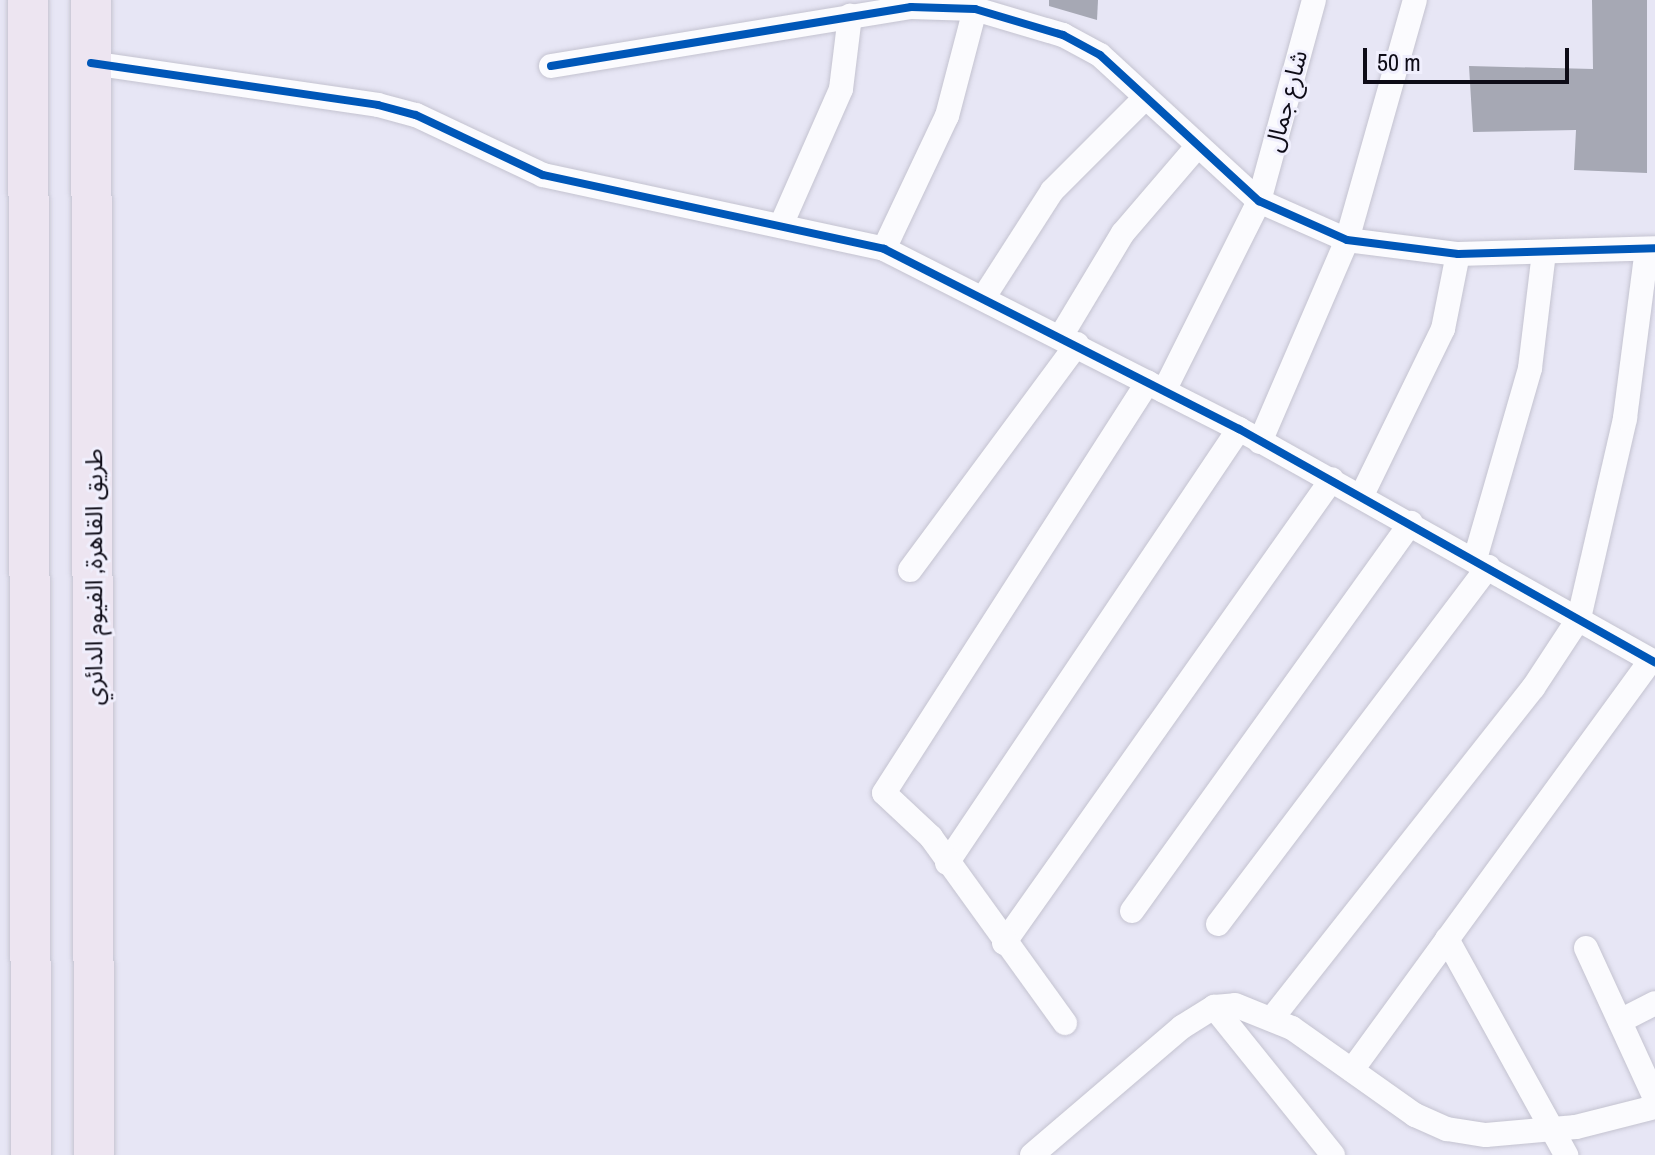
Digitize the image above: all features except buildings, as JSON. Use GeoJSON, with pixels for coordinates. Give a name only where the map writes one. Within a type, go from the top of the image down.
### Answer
{"type":"FeatureCollection","features":[{"type":"Feature","properties":{"kind":"highway"},"geometry":{"type":"LineString","coordinates":[[28,0],[31,1155]]}},
{"type":"Feature","properties":{"kind":"highway","name":"طريق القاهرة, الفيوم الدائري"},"geometry":{"type":"LineString","coordinates":[[91,0],[94,1155]]}},
{"type":"Feature","properties":{"kind":"street","name":"شارع جمال"},"geometry":{"type":"LineString","coordinates":[[947,863],[913,817],[884,793],[1156,386],[1259,201],[1314,0]]}},
{"type":"Feature","properties":{"kind":"street"},"geometry":{"type":"LineString","coordinates":[[1065,1023],[947,863],[1250,436],[1347,240],[1415,0]]}},
{"type":"Feature","properties":{"kind":"street"},"geometry":{"type":"LineString","coordinates":[[551,66],[911,3],[1016,9],[1100,55],[1195,149],[1259,201],[1347,240],[1458,254],[1651,249],[1625,418],[1579,618],[1533,688],[1273,1017]]}},
{"type":"Feature","properties":{"kind":"street"},"geometry":{"type":"LineString","coordinates":[[884,249],[947,116],[975,9]]}},
{"type":"Feature","properties":{"kind":"street"},"geometry":{"type":"LineString","coordinates":[[782,223],[841,89],[850,16]]}},
{"type":"Feature","properties":{"kind":"street"},"geometry":{"type":"LineString","coordinates":[[91,63],[378,105],[416,115],[543,175],[782,223],[884,249],[1069,340],[1362,495],[1653,661],[1352,1070]]}},
{"type":"Feature","properties":{"kind":"street"},"geometry":{"type":"LineString","coordinates":[[984,297],[1052,191],[1144,99]]}},
{"type":"Feature","properties":{"kind":"street"},"geometry":{"type":"LineString","coordinates":[[910,570],[1069,340],[1123,233],[1195,149]]}},
{"type":"Feature","properties":{"kind":"street"},"geometry":{"type":"LineString","coordinates":[[1218,924],[1482,563],[1530,368],[1544,253]]}},
{"type":"Feature","properties":{"kind":"street"},"geometry":{"type":"LineString","coordinates":[[1362,495],[1443,329],[1458,254]]}},
{"type":"Feature","properties":{"kind":"street"},"geometry":{"type":"LineString","coordinates":[[1004,943],[1332,479]]}},
{"type":"Feature","properties":{"kind":"street"},"geometry":{"type":"LineString","coordinates":[[1132,911],[1411,523]]}},
{"type":"Feature","properties":{"kind":"street"},"geometry":{"type":"LineString","coordinates":[[1447,939],[1566,1155]]}},
{"type":"Feature","properties":{"kind":"street"},"geometry":{"type":"LineString","coordinates":[[1586,948],[1655,1098]]}},
{"type":"Feature","properties":{"kind":"street"},"geometry":{"type":"LineString","coordinates":[[1620,1021],[1655,1003]]}},
{"type":"Feature","properties":{"kind":"street"},"geometry":{"type":"LineString","coordinates":[[1032,1155],[1214,1007],[1235,1005],[1273,1017],[1447,1129],[1486,1135],[1548,1127],[1576,1127],[1655,1107]]}},
{"type":"Feature","properties":{"kind":"street"},"geometry":{"type":"LineString","coordinates":[[1214,1007],[1333,1155]]}},
{"type":"Feature","properties":{"kind":"cycle path"},"geometry":{"type":"LineString","coordinates":[[551,66],[911,7],[975,9],[1063,35],[1100,55],[1259,201],[1347,240],[1458,254],[1655,248]]}},
{"type":"Feature","properties":{"kind":"cycle path"},"geometry":{"type":"LineString","coordinates":[[91,63],[378,105],[416,115],[543,175],[884,249],[1239,429],[1655,662]]}}]}
